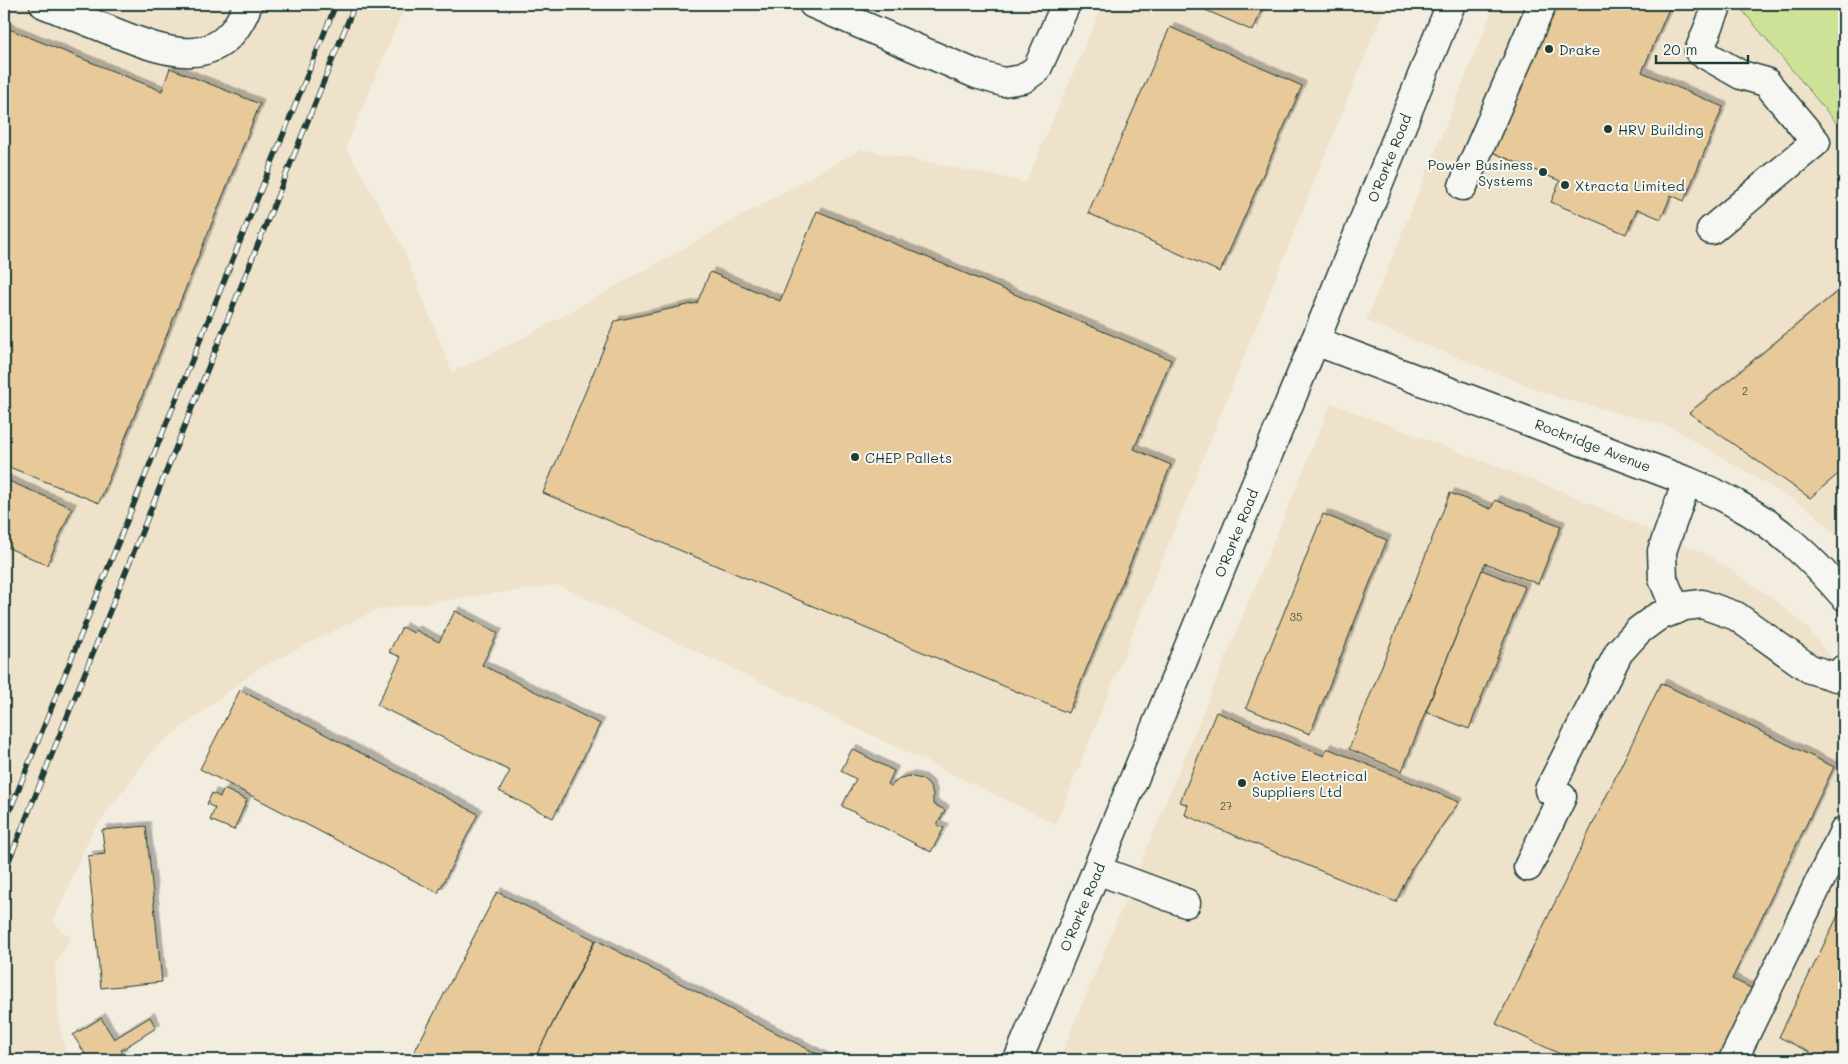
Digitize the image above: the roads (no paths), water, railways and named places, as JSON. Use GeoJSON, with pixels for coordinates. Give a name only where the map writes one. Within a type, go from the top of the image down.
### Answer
{"type":"FeatureCollection","features":[{"type":"Feature","properties":{"kind":"street"},"geometry":{"type":"LineString","coordinates":[[44,4],[148,46],[182,54],[204,50],[220,43],[242,21],[248,4]]}},
{"type":"Feature","properties":{"kind":"street"},"geometry":{"type":"LineString","coordinates":[[813,4],[976,74],[1003,82],[1023,79],[1037,69],[1066,4]]}},
{"type":"Feature","properties":{"kind":"street","name":"O'Rorke Road"},"geometry":{"type":"LineString","coordinates":[[1018,1060],[1315,341],[1451,4]]}},
{"type":"Feature","properties":{"kind":"street"},"geometry":{"type":"LineString","coordinates":[[1463,186],[1542,4]]}},
{"type":"Feature","properties":{"kind":"street"},"geometry":{"type":"LineString","coordinates":[[1711,230],[1816,142],[1766,82],[1741,75],[1699,51],[1718,4]]}},
{"type":"Feature","properties":{"kind":"street","name":"Rockridge Avenue"},"geometry":{"type":"LineString","coordinates":[[1315,341],[1688,481],[1737,504],[1779,532],[1813,560],[1844,596]]}},
{"type":"Feature","properties":{"kind":"street"},"geometry":{"type":"LineString","coordinates":[[1676,610],[1663,579],[1662,551],[1688,481]]}},
{"type":"Feature","properties":{"kind":"street"},"geometry":{"type":"LineString","coordinates":[[1528,867],[1562,797],[1549,790],[1619,652],[1638,631],[1657,617],[1702,604],[1736,616],[1810,669],[1836,677],[1844,669]]}},
{"type":"Feature","properties":{"kind":"street"},"geometry":{"type":"LineString","coordinates":[[1733,1060],[1844,831]]}},
{"type":"Feature","properties":{"kind":"street"},"geometry":{"type":"LineString","coordinates":[[1097,870],[1186,903]]}},
{"type":"Feature","properties":{"kind":"railway"},"geometry":{"type":"LineString","coordinates":[[4,825],[336,4]]}},
{"type":"Feature","properties":{"kind":"railway"},"geometry":{"type":"LineString","coordinates":[[4,873],[355,4]]}},
{"type":"Feature","properties":{"kind":"place","name":"Drake"},"geometry":{"type":"Point","coordinates":[1549,49]}},
{"type":"Feature","properties":{"kind":"place","name":"HRV Building"},"geometry":{"type":"Point","coordinates":[1608,129]}},
{"type":"Feature","properties":{"kind":"place","name":"Power Business Systems"},"geometry":{"type":"Point","coordinates":[1543,172]}},
{"type":"Feature","properties":{"kind":"place","name":"Xtracta Limited"},"geometry":{"type":"Point","coordinates":[1565,185]}},
{"type":"Feature","properties":{"kind":"place","name":"CHEP Pallets"},"geometry":{"type":"Point","coordinates":[855,457]}},
{"type":"Feature","properties":{"kind":"place","name":"Active Electrical Suppliers Ltd"},"geometry":{"type":"Point","coordinates":[1242,783]}}]}
